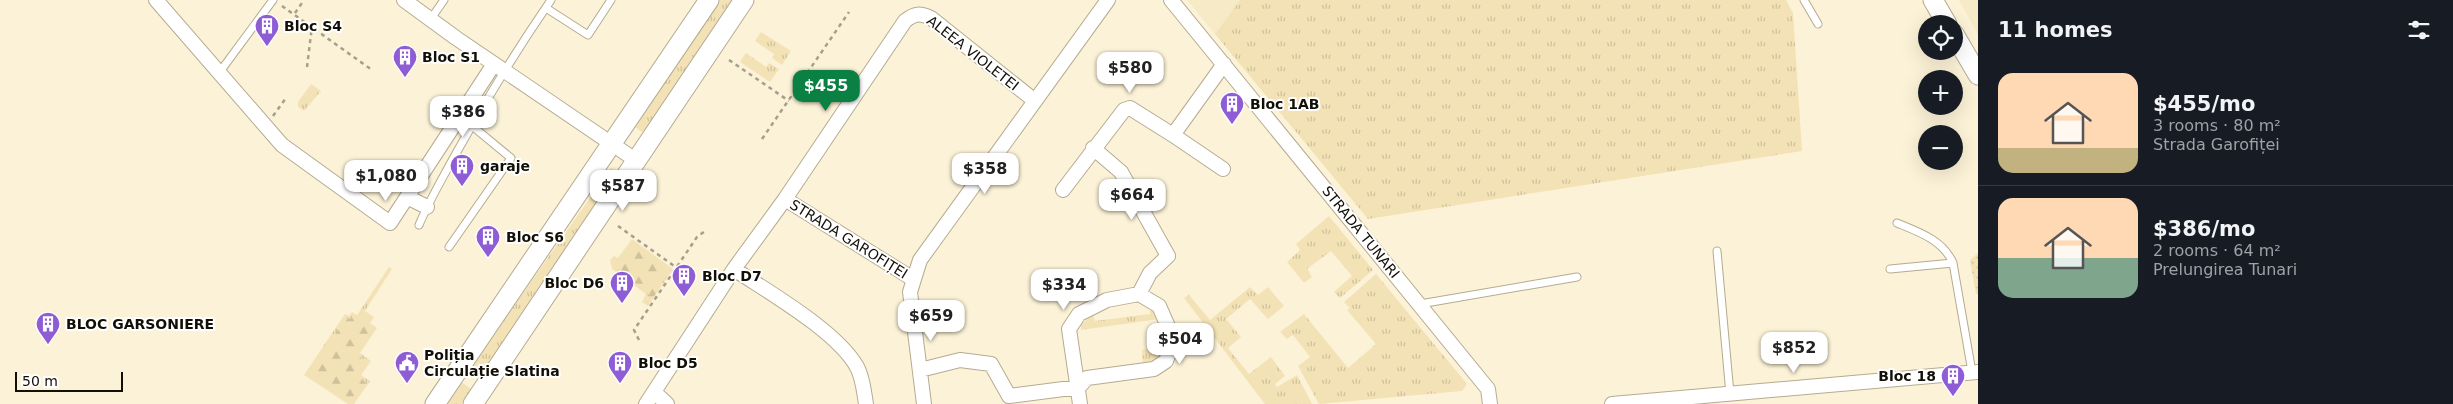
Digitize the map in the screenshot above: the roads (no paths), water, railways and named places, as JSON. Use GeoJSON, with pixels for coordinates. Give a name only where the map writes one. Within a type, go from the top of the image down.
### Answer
{"type":"FeatureCollection","features":[{"type":"Feature","properties":{"kind":"main road"},"geometry":{"type":"LineString","coordinates":[[435,404],[709,0]]}},
{"type":"Feature","properties":{"kind":"main road"},"geometry":{"type":"LineString","coordinates":[[473,404],[744,0]]}},
{"type":"Feature","properties":{"kind":"main road"},"geometry":{"type":"LineString","coordinates":[[1933,0],[1942,15]]}},
{"type":"Feature","properties":{"kind":"main road"},"geometry":{"type":"LineString","coordinates":[[1963,49],[1978,74]]}},
{"type":"Feature","properties":{"kind":"street"},"geometry":{"type":"LineString","coordinates":[[156,0],[264,127],[282,145],[390,223],[499,67]]}},
{"type":"Feature","properties":{"kind":"street"},"geometry":{"type":"LineString","coordinates":[[404,0],[430,20],[637,161]]}},
{"type":"Feature","properties":{"kind":"street"},"geometry":{"type":"LineString","coordinates":[[924,404],[910,292],[920,260],[1108,0]]}},
{"type":"Feature","properties":{"kind":"street","name":"STRADA TUNARI"},"geometry":{"type":"LineString","coordinates":[[1171,0],[1488,389],[1490,404]]}},
{"type":"Feature","properties":{"kind":"street","name":"ALEEA VIOLETEI"},"geometry":{"type":"LineString","coordinates":[[892,40],[905,20],[913,15],[922,13],[962,42],[1035,101]]}},
{"type":"Feature","properties":{"kind":"street","name":"STRADA GAROFIȚEI"},"geometry":{"type":"LineString","coordinates":[[646,404],[734,269],[785,199],[892,40]]}},
{"type":"Feature","properties":{"kind":"street"},"geometry":{"type":"LineString","coordinates":[[1173,135],[1224,64]]}},
{"type":"Feature","properties":{"kind":"street"},"geometry":{"type":"LineString","coordinates":[[1063,190],[1093,148],[1124,110],[1130,108],[1223,168]]}},
{"type":"Feature","properties":{"kind":"street"},"geometry":{"type":"LineString","coordinates":[[1093,148],[1121,172],[1168,256],[1150,274],[1139,294]]}},
{"type":"Feature","properties":{"kind":"street"},"geometry":{"type":"LineString","coordinates":[[407,197],[426,207]]}},
{"type":"Feature","properties":{"kind":"street","name":"STRADA GAROFIȚEI"},"geometry":{"type":"LineString","coordinates":[[785,199],[913,279]]}},
{"type":"Feature","properties":{"kind":"street"},"geometry":{"type":"LineString","coordinates":[[734,269],[813,322],[844,351],[857,367],[866,404]]}},
{"type":"Feature","properties":{"kind":"street"},"geometry":{"type":"LineString","coordinates":[[920,370],[960,360],[991,364],[1009,396],[1079,387],[1086,378],[1154,369],[1166,361],[1174,340],[1159,306],[1139,294],[1107,300],[1079,314],[1069,329],[1079,387],[1080,404]]}},
{"type":"Feature","properties":{"kind":"street"},"geometry":{"type":"LineString","coordinates":[[1612,404],[1728,397],[1975,372]]}},
{"type":"Feature","properties":{"kind":"street"},"geometry":{"type":"LineString","coordinates":[[654,392],[667,404]]}},
{"type":"Feature","properties":{"kind":"lane"},"geometry":{"type":"LineString","coordinates":[[218,74],[273,0]]}},
{"type":"Feature","properties":{"kind":"lane"},"geometry":{"type":"LineString","coordinates":[[430,20],[444,0]]}},
{"type":"Feature","properties":{"kind":"lane"},"geometry":{"type":"LineString","coordinates":[[419,225],[426,207],[471,125],[499,67],[551,0]]}},
{"type":"Feature","properties":{"kind":"lane"},"geometry":{"type":"LineString","coordinates":[[546,8],[588,35],[611,0]]}},
{"type":"Feature","properties":{"kind":"lane"},"geometry":{"type":"LineString","coordinates":[[1804,0],[1818,24]]}},
{"type":"Feature","properties":{"kind":"lane"},"geometry":{"type":"LineString","coordinates":[[449,247],[511,158],[471,125]]}},
{"type":"Feature","properties":{"kind":"lane"},"geometry":{"type":"LineString","coordinates":[[1897,223],[1921,232],[1948,253],[1953,263],[1975,372]]}},
{"type":"Feature","properties":{"kind":"lane"},"geometry":{"type":"LineString","coordinates":[[1717,251],[1728,397]]}},
{"type":"Feature","properties":{"kind":"lane"},"geometry":{"type":"LineString","coordinates":[[1890,269],[1953,263]]}},
{"type":"Feature","properties":{"kind":"lane"},"geometry":{"type":"LineString","coordinates":[[1420,304],[1577,277]]}},
{"type":"Feature","properties":{"kind":"place","name":"Bloc S4"},"geometry":{"type":"Point","coordinates":[267,47]}},
{"type":"Feature","properties":{"kind":"place","name":"Bloc S1"},"geometry":{"type":"Point","coordinates":[405,78]}},
{"type":"Feature","properties":{"kind":"place","name":"Bloc 1AB"},"geometry":{"type":"Point","coordinates":[1232,125]}},
{"type":"Feature","properties":{"kind":"place","name":"garaje"},"geometry":{"type":"Point","coordinates":[462,187]}},
{"type":"Feature","properties":{"kind":"place","name":"Bloc S6"},"geometry":{"type":"Point","coordinates":[488,258]}},
{"type":"Feature","properties":{"kind":"place","name":"Bloc D7"},"geometry":{"type":"Point","coordinates":[684,297]}},
{"type":"Feature","properties":{"kind":"place","name":"Bloc D6"},"geometry":{"type":"Point","coordinates":[622,304]}},
{"type":"Feature","properties":{"kind":"place","name":"BLOC GARSONIERE"},"geometry":{"type":"Point","coordinates":[48,345]}},
{"type":"Feature","properties":{"kind":"place","name":"Poliția Circulație Slatina"},"geometry":{"type":"Point","coordinates":[407,384]}},
{"type":"Feature","properties":{"kind":"place","name":"Bloc D5"},"geometry":{"type":"Point","coordinates":[620,384]}},
{"type":"Feature","properties":{"kind":"place","name":"Bloc 18"},"geometry":{"type":"Point","coordinates":[1953,397]}}]}
